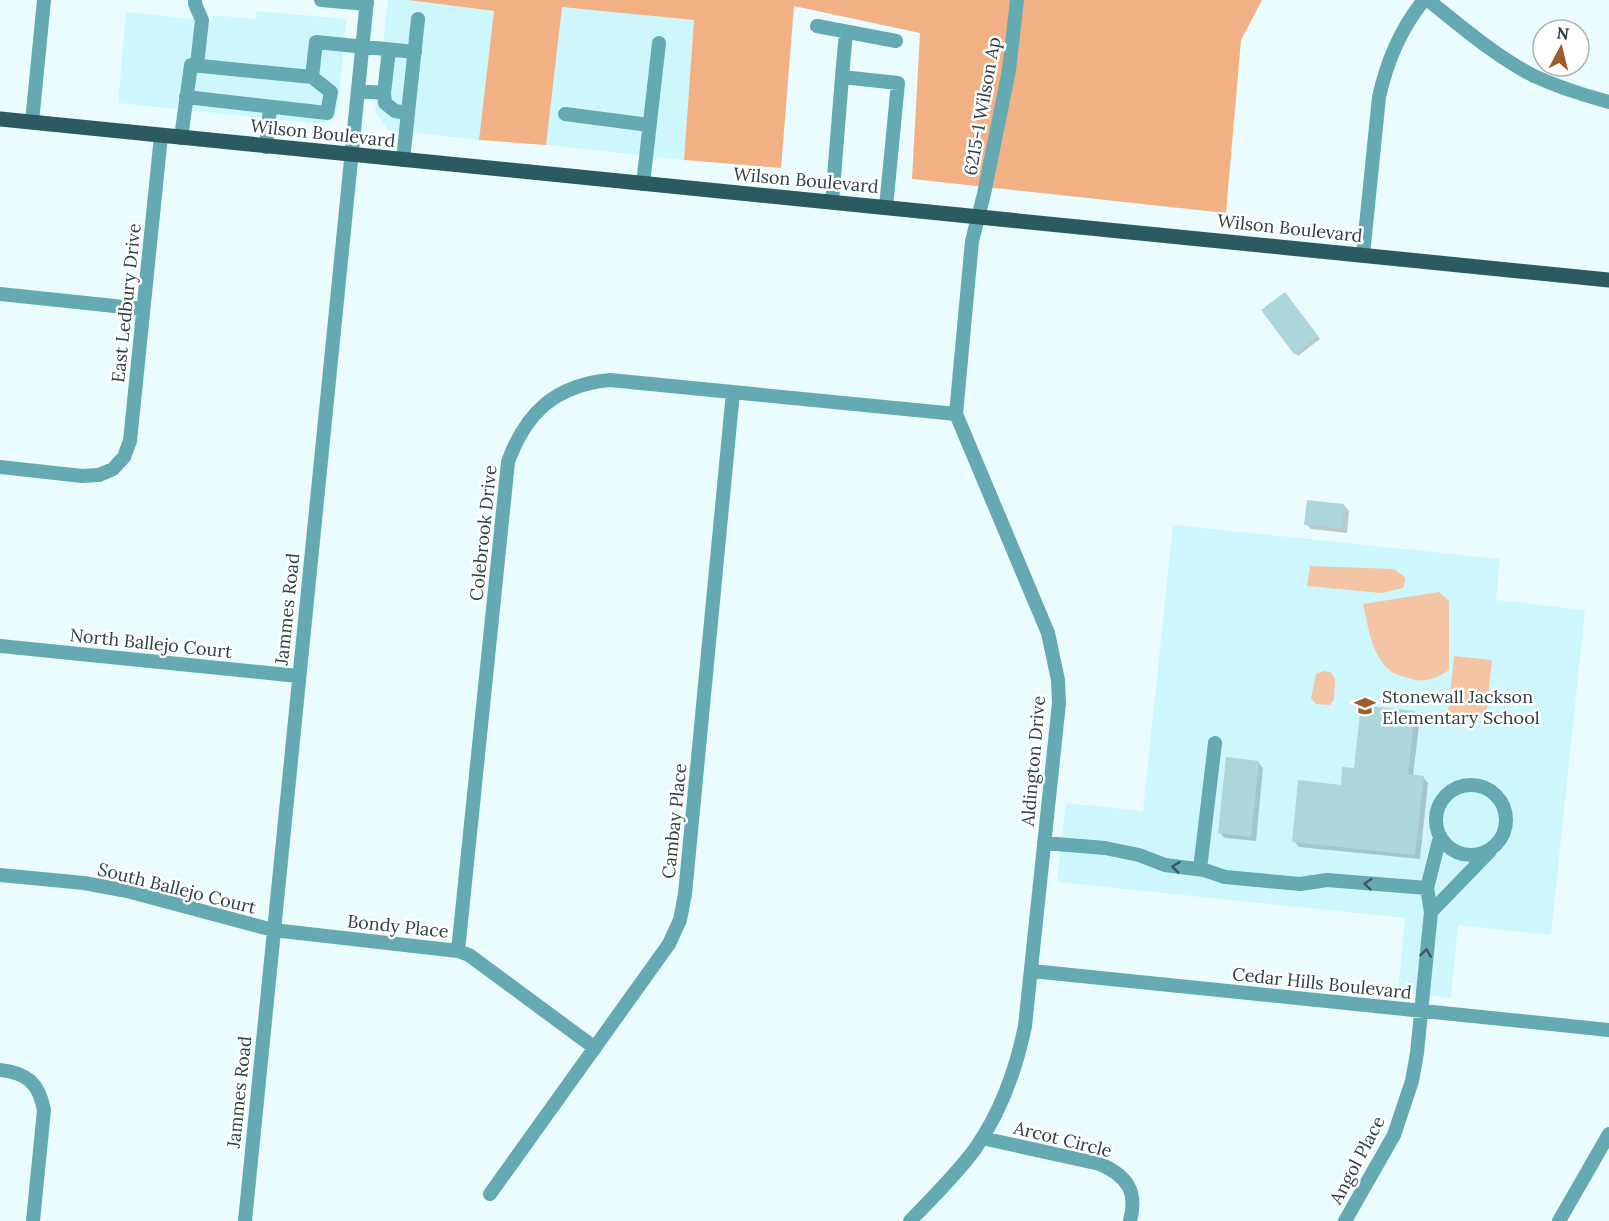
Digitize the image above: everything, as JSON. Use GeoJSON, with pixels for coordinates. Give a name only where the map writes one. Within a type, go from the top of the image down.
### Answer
{"type":"FeatureCollection","features":[{"type":"Feature","properties":{"kind":"main road","name":"Wilson Boulevard"},"geometry":{"type":"LineString","coordinates":[[0,119],[1609,280]]}},
{"type":"Feature","properties":{"kind":"street"},"geometry":{"type":"LineString","coordinates":[[32,122],[44,0]]}},
{"type":"Feature","properties":{"kind":"street"},"geometry":{"type":"LineString","coordinates":[[195,0],[202,20],[197,65]]}},
{"type":"Feature","properties":{"kind":"street"},"geometry":{"type":"LineString","coordinates":[[321,0],[367,2]]}},
{"type":"Feature","properties":{"kind":"street","name":"6215-1 Wilson Ap"},"geometry":{"type":"LineString","coordinates":[[979,217],[1009,70],[1017,0]]}},
{"type":"Feature","properties":{"kind":"street"},"geometry":{"type":"LineString","coordinates":[[1363,255],[1379,97],[1384,76],[1395,46],[1410,17],[1426,0],[1492,51],[1534,76],[1609,102]]}},
{"type":"Feature","properties":{"kind":"street","name":"Jammes Road"},"geometry":{"type":"LineString","coordinates":[[245,1221],[367,2]]}},
{"type":"Feature","properties":{"kind":"street"},"geometry":{"type":"LineString","coordinates":[[403,160],[418,19]]}},
{"type":"Feature","properties":{"kind":"street"},"geometry":{"type":"LineString","coordinates":[[817,26],[896,41]]}},
{"type":"Feature","properties":{"kind":"street"},"geometry":{"type":"LineString","coordinates":[[832,202],[846,32]]}},
{"type":"Feature","properties":{"kind":"street"},"geometry":{"type":"LineString","coordinates":[[312,77],[316,42],[415,52]]}},
{"type":"Feature","properties":{"kind":"street"},"geometry":{"type":"LineString","coordinates":[[643,184],[659,43]]}},
{"type":"Feature","properties":{"kind":"street"},"geometry":{"type":"LineString","coordinates":[[389,50],[385,103],[395,111],[408,113]]}},
{"type":"Feature","properties":{"kind":"street"},"geometry":{"type":"LineString","coordinates":[[181,138],[186,98],[191,64],[312,77],[331,92],[327,113],[186,98]]}},
{"type":"Feature","properties":{"kind":"street"},"geometry":{"type":"LineString","coordinates":[[842,77],[898,83],[886,207]]}},
{"type":"Feature","properties":{"kind":"street"},"geometry":{"type":"LineString","coordinates":[[330,98],[384,93]]}},
{"type":"Feature","properties":{"kind":"street"},"geometry":{"type":"LineString","coordinates":[[266,147],[270,108]]}},
{"type":"Feature","properties":{"kind":"street"},"geometry":{"type":"LineString","coordinates":[[565,114],[650,125]]}},
{"type":"Feature","properties":{"kind":"street","name":"East Ledbury Drive"},"geometry":{"type":"LineString","coordinates":[[0,467],[82,476],[99,475],[113,469],[124,457],[130,441],[161,136]]}},
{"type":"Feature","properties":{"kind":"street","name":"Aldington Drive"},"geometry":{"type":"LineString","coordinates":[[910,1221],[957,1171],[982,1138],[1002,1101],[1017,1063],[1025,1026],[1032,971],[1059,703],[1054,659],[1047,633],[956,414],[972,241],[979,217]]}},
{"type":"Feature","properties":{"kind":"street"},"geometry":{"type":"LineString","coordinates":[[0,294],[143,309]]}},
{"type":"Feature","properties":{"kind":"street","name":"Colebrook Drive"},"geometry":{"type":"LineString","coordinates":[[458,951],[508,462],[517,439],[528,421],[543,406],[564,391],[588,382],[610,380],[956,414]]}},
{"type":"Feature","properties":{"kind":"street","name":"Cambay Place"},"geometry":{"type":"LineString","coordinates":[[490,1194],[669,944],[680,920],[685,894],[734,392]]}},
{"type":"Feature","properties":{"kind":"street","name":"North Ballejo Court"},"geometry":{"type":"LineString","coordinates":[[0,646],[298,676]]}},
{"type":"Feature","properties":{"kind":"street"},"geometry":{"type":"LineString","coordinates":[[1200,869],[1215,743]]}},
{"type":"Feature","properties":{"kind":"street"},"geometry":{"type":"LineString","coordinates":[[1431,912],[1493,848],[1504,833],[1507,815],[1503,803],[1496,794],[1475,784],[1454,789],[1445,796],[1438,805],[1436,827],[1448,847],[1458,853],[1470,855],[1482,854],[1493,848]]}},
{"type":"Feature","properties":{"kind":"street"},"geometry":{"type":"LineString","coordinates":[[1044,843],[1105,848],[1139,855],[1165,865],[1200,869],[1225,877],[1300,884],[1327,880],[1427,888],[1440,837]]}},
{"type":"Feature","properties":{"kind":"street","name":"South Ballejo Court"},"geometry":{"type":"LineString","coordinates":[[0,875],[127,891],[273,930]]}},
{"type":"Feature","properties":{"kind":"street","name":"Angol Place"},"geometry":{"type":"LineString","coordinates":[[1345,1221],[1394,1135],[1404,1108],[1417,1053],[1419,1011],[1431,912],[1427,888]]}},
{"type":"Feature","properties":{"kind":"street","name":"Bondy Place"},"geometry":{"type":"LineString","coordinates":[[273,930],[458,951],[470,955],[596,1048]]}},
{"type":"Feature","properties":{"kind":"street","name":"Cedar Hills Boulevard"},"geometry":{"type":"LineString","coordinates":[[1032,971],[1609,1030]]}},
{"type":"Feature","properties":{"kind":"street"},"geometry":{"type":"LineString","coordinates":[[0,1070],[21,1075],[33,1083],[41,1095],[44,1110],[33,1221]]}},
{"type":"Feature","properties":{"kind":"street"},"geometry":{"type":"LineString","coordinates":[[1559,1221],[1609,1134]]}},
{"type":"Feature","properties":{"kind":"street","name":"Arcot Circle"},"geometry":{"type":"LineString","coordinates":[[982,1138],[1100,1164],[1117,1171],[1127,1182],[1133,1196],[1133,1212],[1130,1221]]}},
{"type":"Feature","properties":{"kind":"shaded area"},"geometry":{"type":"Polygon","coordinates":[[[388,0],[408,0],[494,11],[479,140],[388,130],[375,112],[388,0]]]}},
{"type":"Feature","properties":{"kind":"shaded area"},"geometry":{"type":"Polygon","coordinates":[[[408,0],[1262,0],[1241,40],[1226,213],[912,179],[920,33],[794,6],[781,168],[684,160],[694,20],[562,7],[546,145],[479,140],[494,11],[408,0]]]}},
{"type":"Feature","properties":{"kind":"shaded area"},"geometry":{"type":"Polygon","coordinates":[[[561,7],[694,20],[684,160],[546,145],[561,7]]]}},
{"type":"Feature","properties":{"kind":"shaded area"},"geometry":{"type":"Polygon","coordinates":[[[256,11],[346,19],[338,107],[334,119],[320,124],[118,103],[126,12],[212,21],[213,15],[255,19],[256,11]]]}},
{"type":"Feature","properties":{"kind":"shaded area","name":"Stonewall Jackson Elementary School"},"geometry":{"type":"Polygon","coordinates":[[[1173,525],[1500,559],[1496,600],[1585,610],[1551,935],[1458,925],[1451,998],[1398,992],[1405,918],[1057,882],[1066,803],[1143,811],[1173,525]]]}},
{"type":"Feature","properties":{"kind":"shaded area"},"geometry":{"type":"Polygon","coordinates":[[[1310,566],[1394,569],[1406,578],[1403,588],[1381,593],[1307,586],[1310,566]]]}},
{"type":"Feature","properties":{"kind":"shaded area"},"geometry":{"type":"Polygon","coordinates":[[[1439,592],[1449,601],[1449,670],[1423,680],[1393,673],[1385,666],[1375,650],[1363,604],[1439,592]]]}},
{"type":"Feature","properties":{"kind":"shaded area"},"geometry":{"type":"Polygon","coordinates":[[[1454,656],[1492,660],[1486,717],[1448,713],[1454,656]]]}},
{"type":"Feature","properties":{"kind":"shaded area"},"geometry":{"type":"Polygon","coordinates":[[[1324,671],[1330,672],[1335,678],[1334,699],[1330,705],[1316,704],[1311,698],[1316,674],[1324,671]]]}},
{"type":"Feature","properties":{"kind":"building"},"geometry":{"type":"Polygon","coordinates":[[[1285,292],[1318,336],[1294,354],[1261,310],[1285,292]]]}},
{"type":"Feature","properties":{"kind":"building"},"geometry":{"type":"Polygon","coordinates":[[[1307,500],[1344,504],[1342,528],[1304,525],[1307,500]]]}},
{"type":"Feature","properties":{"kind":"building"},"geometry":{"type":"Polygon","coordinates":[[[1361,705],[1415,711],[1408,774],[1424,776],[1415,855],[1292,842],[1298,780],[1341,785],[1342,767],[1354,768],[1361,705]]]}},
{"type":"Feature","properties":{"kind":"building"},"geometry":{"type":"Polygon","coordinates":[[[1226,757],[1259,761],[1251,837],[1218,833],[1226,757]]]}},
{"type":"Feature","properties":{"kind":"place","name":"Stonewall Jackson Elementary School"},"geometry":{"type":"Point","coordinates":[1365,706]}}]}
